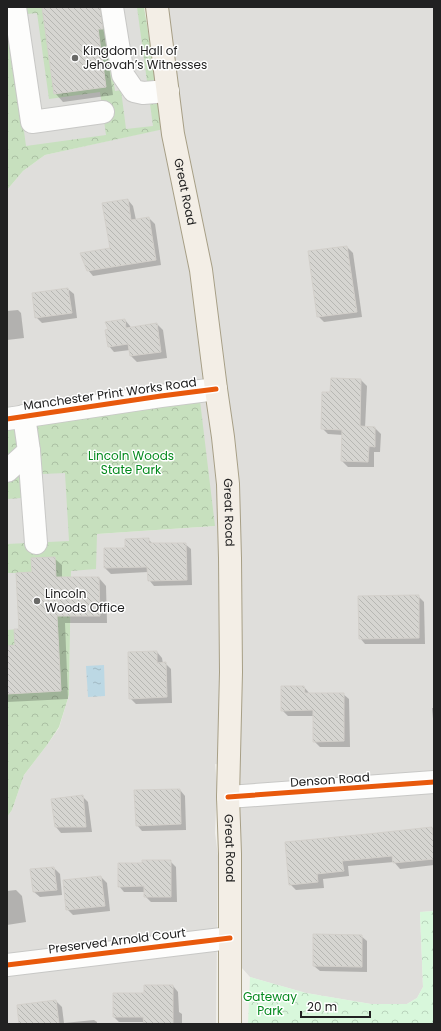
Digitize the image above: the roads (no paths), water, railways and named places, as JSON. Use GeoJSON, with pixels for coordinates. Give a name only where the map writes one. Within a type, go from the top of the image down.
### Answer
{"type":"FeatureCollection","features":[{"type":"Feature","properties":{"kind":"main road","name":"Great Road"},"geometry":{"type":"LineString","coordinates":[[157,7],[175,140],[201,270],[228,484],[231,672],[228,797],[232,1024]]}},
{"type":"Feature","properties":{"kind":"street"},"geometry":{"type":"LineString","coordinates":[[15,7],[32,122],[103,112]]}},
{"type":"Feature","properties":{"kind":"street"},"geometry":{"type":"LineString","coordinates":[[112,7],[123,76],[134,91],[143,93],[168,91]]}},
{"type":"Feature","properties":{"kind":"street","name":"Manchester Print Works Road"},"geometry":{"type":"LineString","coordinates":[[16,418],[216,389]]}},
{"type":"Feature","properties":{"kind":"street"},"geometry":{"type":"LineString","coordinates":[[16,418],[29,451],[36,543]]}},
{"type":"Feature","properties":{"kind":"street"},"geometry":{"type":"LineString","coordinates":[[7,471],[29,451]]}},
{"type":"Feature","properties":{"kind":"street","name":"Denson Road"},"geometry":{"type":"LineString","coordinates":[[228,797],[434,782]]}},
{"type":"Feature","properties":{"kind":"street","name":"Preserved Arnold Court"},"geometry":{"type":"LineString","coordinates":[[7,965],[230,938]]}},
{"type":"Feature","properties":{"kind":"water"},"geometry":{"type":"Polygon","coordinates":[[[104,665],[105,696],[88,697],[86,666],[104,665]]]}},
{"type":"Feature","properties":{"kind":"place","name":"Kingdom Hall of Jehovah’s Witnesses"},"geometry":{"type":"Point","coordinates":[75,58]}},
{"type":"Feature","properties":{"kind":"place","name":"Lincoln Woods Office"},"geometry":{"type":"Point","coordinates":[37,601]}},
{"type":"Feature","properties":{"kind":"park label","name":"Lincoln Woods State Park"},"geometry":{"type":"Point","coordinates":[131,463]}},
{"type":"Feature","properties":{"kind":"park label","name":"Gateway Park"},"geometry":{"type":"Point","coordinates":[270,1004]}}]}
